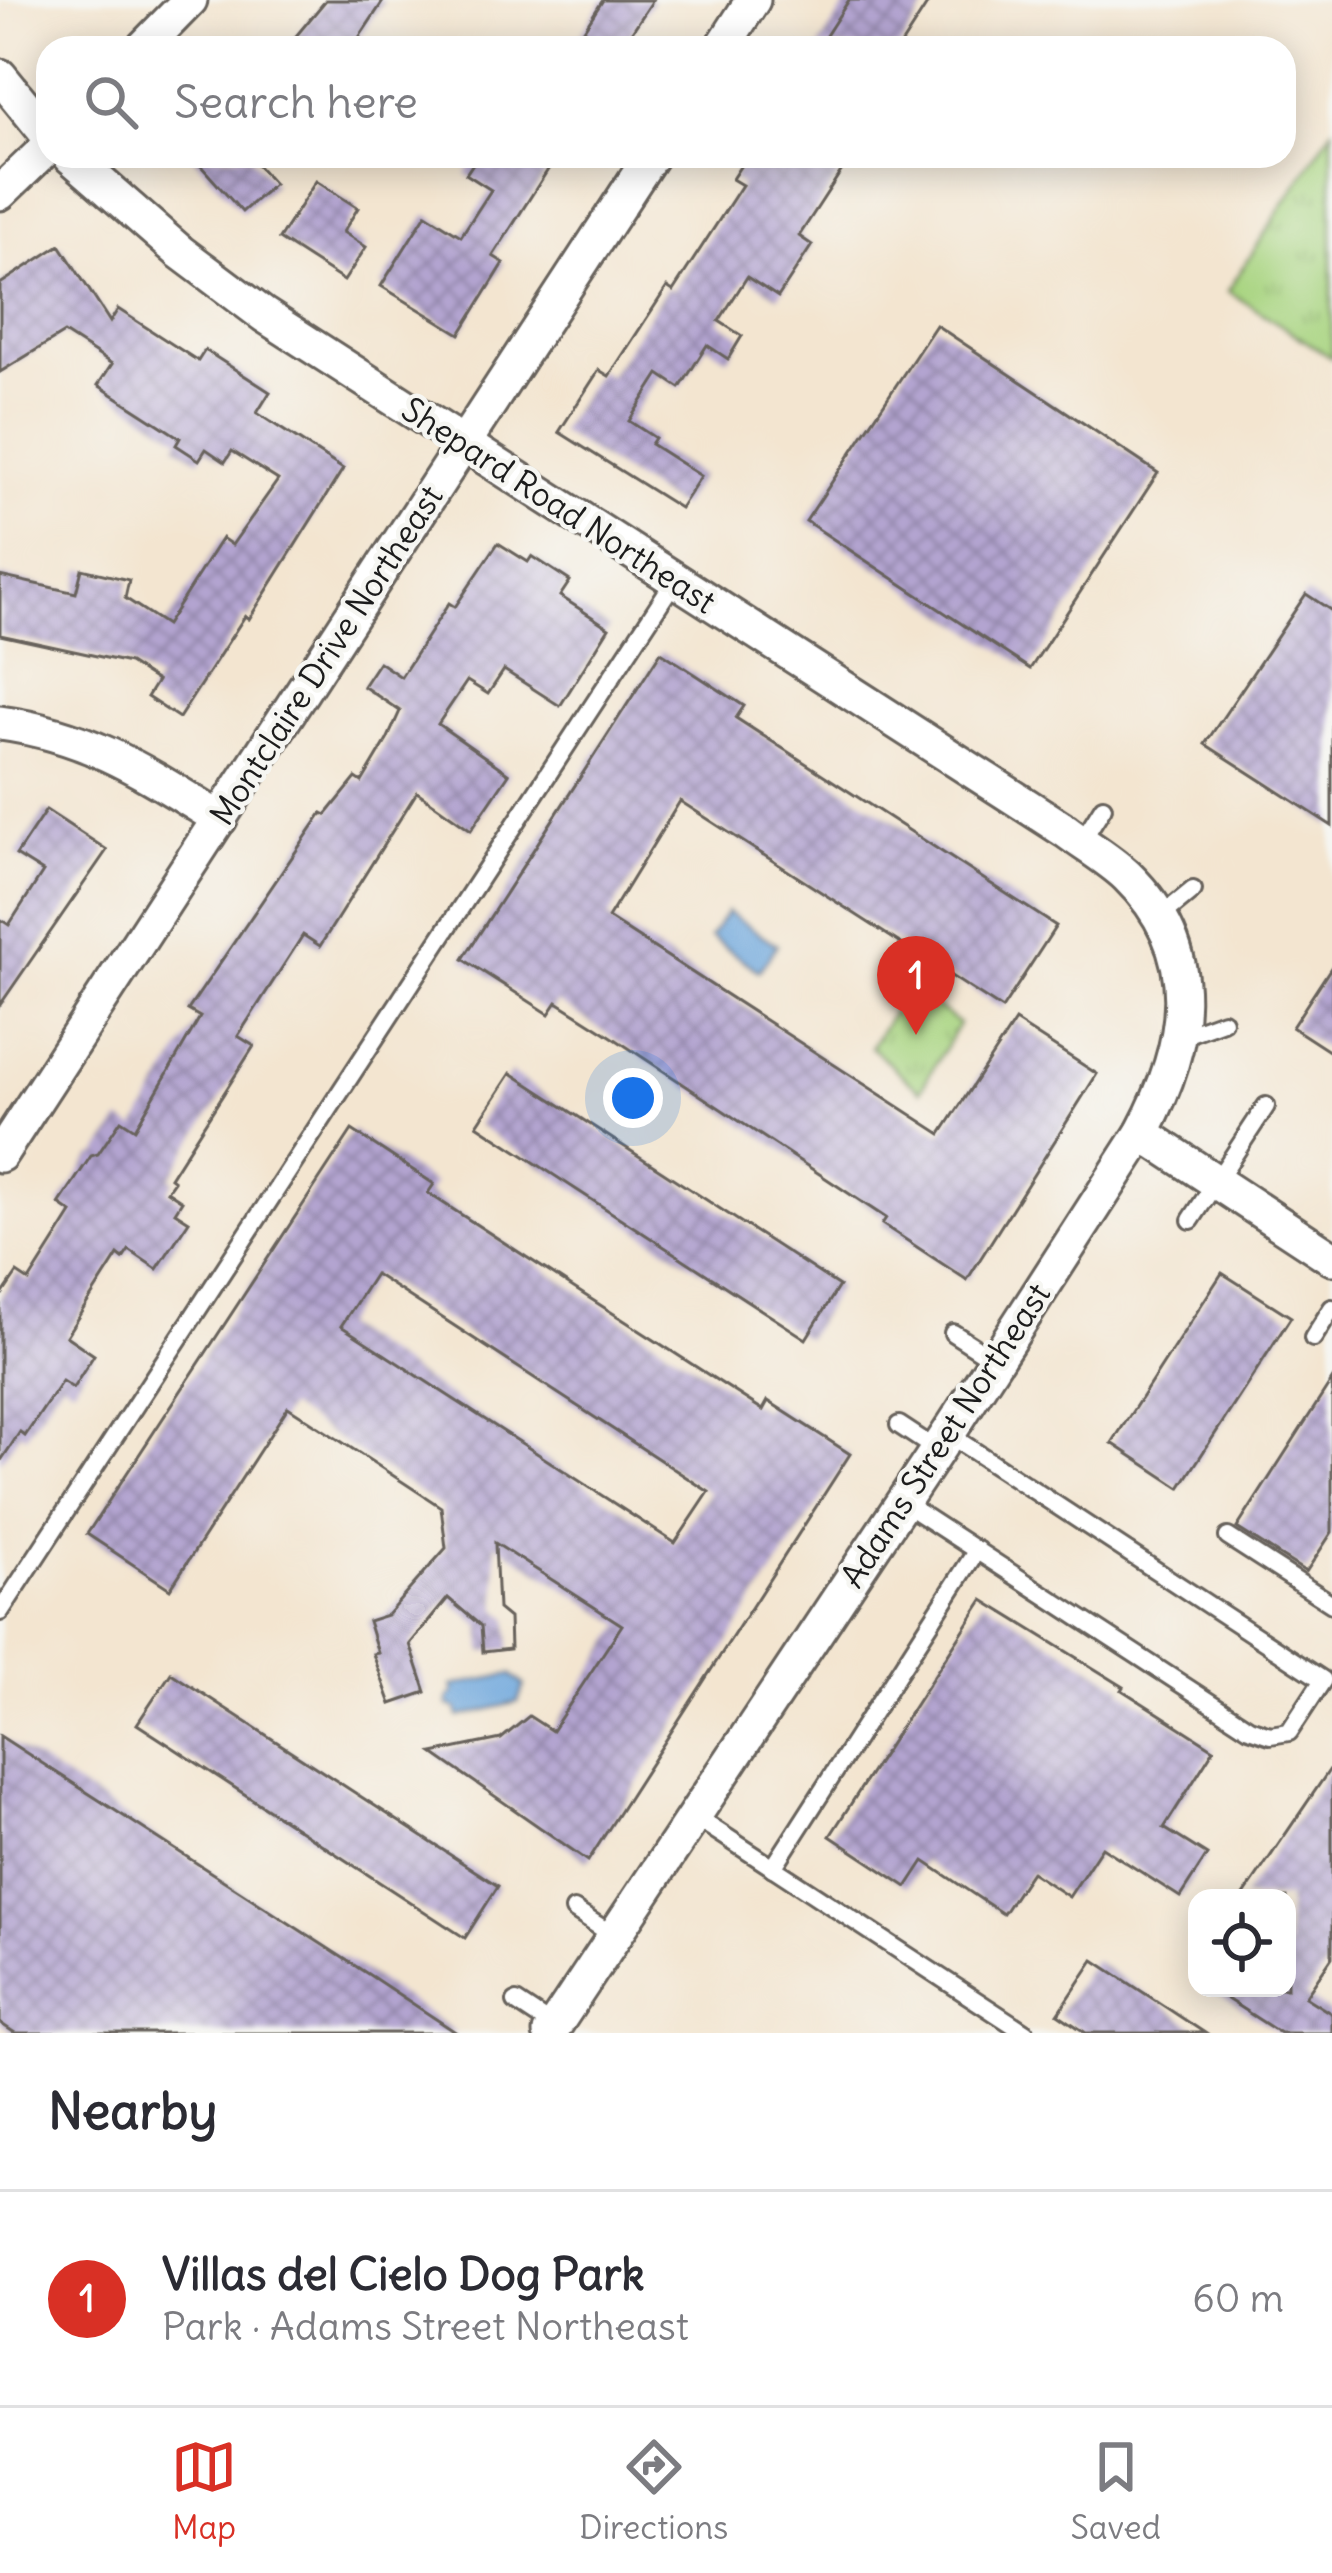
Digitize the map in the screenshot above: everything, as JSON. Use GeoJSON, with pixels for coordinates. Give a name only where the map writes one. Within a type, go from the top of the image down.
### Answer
{"type":"FeatureCollection","features":[{"type":"Feature","properties":{"kind":"street"},"geometry":{"type":"LineString","coordinates":[[155,36],[190,0]]}},
{"type":"Feature","properties":{"kind":"street"},"geometry":{"type":"LineString","coordinates":[[730,36],[753,0]]}},
{"type":"Feature","properties":{"kind":"street"},"geometry":{"type":"LineString","coordinates":[[0,76],[36,120]]}},
{"type":"Feature","properties":{"kind":"street"},"geometry":{"type":"LineString","coordinates":[[0,193],[36,158]]}},
{"type":"Feature","properties":{"kind":"street","name":"Shepard Road Northeast"},"geometry":{"type":"LineString","coordinates":[[84,168],[180,252],[264,315],[1074,837]]}},
{"type":"Feature","properties":{"kind":"street","name":"Montclaire Drive Northeast"},"geometry":{"type":"LineString","coordinates":[[0,1155],[643,168]]}},
{"type":"Feature","properties":{"kind":"street"},"geometry":{"type":"LineString","coordinates":[[0,723],[46,729],[120,757],[220,819]]}},
{"type":"Feature","properties":{"kind":"street","name":"Adams Street Northeast"},"geometry":{"type":"LineString","coordinates":[[552,2030],[942,1442],[1142,1133],[1167,1086],[1184,993],[1178,952],[1160,916],[1126,875],[1074,837]]}},
{"type":"Feature","properties":{"kind":"street"},"geometry":{"type":"LineString","coordinates":[[1142,1133],[1332,1258]]}},
{"type":"Feature","properties":{"kind":"lane"},"geometry":{"type":"LineString","coordinates":[[0,1612],[675,580]]}},
{"type":"Feature","properties":{"kind":"lane"},"geometry":{"type":"LineString","coordinates":[[1074,837],[1103,807]]}},
{"type":"Feature","properties":{"kind":"lane"},"geometry":{"type":"LineString","coordinates":[[1160,916],[1193,890]]}},
{"type":"Feature","properties":{"kind":"lane"},"geometry":{"type":"LineString","coordinates":[[1178,1037],[1223,1021]]}},
{"type":"Feature","properties":{"kind":"lane"},"geometry":{"type":"LineString","coordinates":[[1191,1220],[1266,1106]]}},
{"type":"Feature","properties":{"kind":"lane"},"geometry":{"type":"LineString","coordinates":[[1313,1338],[1332,1308]]}},
{"type":"Feature","properties":{"kind":"lane"},"geometry":{"type":"LineString","coordinates":[[953,1333],[995,1360]]}},
{"type":"Feature","properties":{"kind":"lane"},"geometry":{"type":"LineString","coordinates":[[899,1425],[942,1442],[1323,1680],[1289,1732],[1270,1735],[1249,1728],[902,1502]]}},
{"type":"Feature","properties":{"kind":"lane"},"geometry":{"type":"LineString","coordinates":[[1228,1537],[1332,1604]]}},
{"type":"Feature","properties":{"kind":"lane"},"geometry":{"type":"LineString","coordinates":[[773,1868],[977,1550]]}},
{"type":"Feature","properties":{"kind":"lane"},"geometry":{"type":"LineString","coordinates":[[694,1816],[1026,2033]]}},
{"type":"Feature","properties":{"kind":"lane"},"geometry":{"type":"LineString","coordinates":[[574,1910],[614,1936]]}},
{"type":"Feature","properties":{"kind":"lane"},"geometry":{"type":"LineString","coordinates":[[516,2002],[552,2030]]}},
{"type":"Feature","properties":{"kind":"green space"},"geometry":{"type":"Polygon","coordinates":[[[1332,129],[1332,358],[1228,291],[1332,129]]]}},
{"type":"Feature","properties":{"kind":"green space"},"geometry":{"type":"Polygon","coordinates":[[[909,986],[959,1024],[920,1091],[871,1047],[909,986]]]}},
{"type":"Feature","properties":{"kind":"water"},"geometry":{"type":"Polygon","coordinates":[[[727,912],[777,945],[759,971],[710,937],[727,912]]]}},
{"type":"Feature","properties":{"kind":"water"},"geometry":{"type":"Polygon","coordinates":[[[511,1674],[524,1685],[518,1702],[459,1717],[457,1709],[448,1705],[452,1686],[511,1674]]]}},
{"type":"Feature","properties":{"kind":"building"},"geometry":{"type":"Polygon","coordinates":[[[326,0],[384,0],[360,36],[296,36],[326,0]]]}},
{"type":"Feature","properties":{"kind":"building"},"geometry":{"type":"Polygon","coordinates":[[[603,0],[653,0],[629,36],[580,36],[603,0]]]}},
{"type":"Feature","properties":{"kind":"building"},"geometry":{"type":"Polygon","coordinates":[[[849,0],[930,0],[907,36],[826,36],[849,0]]]}},
{"type":"Feature","properties":{"kind":"building"},"geometry":{"type":"Polygon","coordinates":[[[203,168],[260,168],[274,184],[242,212],[203,168]]]}},
{"type":"Feature","properties":{"kind":"building"},"geometry":{"type":"Polygon","coordinates":[[[470,168],[549,168],[493,256],[504,263],[460,334],[381,286],[426,214],[461,236],[491,190],[466,174],[470,168]]]}},
{"type":"Feature","properties":{"kind":"building"},"geometry":{"type":"Polygon","coordinates":[[[739,168],[843,168],[799,236],[812,245],[778,297],[747,277],[719,321],[742,336],[728,359],[707,345],[680,388],[659,374],[629,421],[655,438],[651,444],[701,476],[680,508],[559,432],[599,370],[609,376],[667,287],[673,291],[742,185],[732,179],[739,168]]]}},
{"type":"Feature","properties":{"kind":"building"},"geometry":{"type":"Polygon","coordinates":[[[316,181],[358,208],[343,232],[366,247],[344,281],[279,239],[316,181]]]}},
{"type":"Feature","properties":{"kind":"building"},"geometry":{"type":"Polygon","coordinates":[[[60,245],[110,322],[118,309],[198,361],[205,350],[270,392],[257,413],[343,469],[249,619],[245,616],[179,718],[147,697],[157,681],[129,663],[0,635],[0,576],[76,593],[82,569],[129,580],[125,598],[166,625],[222,538],[232,545],[278,480],[232,451],[225,462],[206,449],[199,460],[176,445],[180,438],[98,385],[112,364],[64,333],[0,372],[0,284],[60,245]]]}},
{"type":"Feature","properties":{"kind":"building"},"geometry":{"type":"Polygon","coordinates":[[[936,325],[1158,473],[1030,669],[806,521],[936,325]]]}},
{"type":"Feature","properties":{"kind":"building"},"geometry":{"type":"Polygon","coordinates":[[[498,543],[528,562],[532,556],[570,581],[560,596],[609,628],[560,706],[504,670],[488,694],[467,681],[438,724],[509,774],[471,830],[417,792],[320,946],[303,935],[238,1036],[254,1046],[170,1178],[174,1181],[167,1191],[182,1201],[175,1212],[189,1221],[157,1269],[129,1250],[123,1259],[118,1255],[66,1336],[94,1355],[73,1388],[62,1381],[25,1436],[20,1432],[0,1462],[0,1298],[17,1273],[29,1281],[72,1213],[59,1204],[91,1156],[98,1154],[121,1120],[135,1129],[200,1017],[188,1010],[322,813],[326,815],[356,778],[362,782],[387,740],[400,711],[363,686],[379,662],[401,677],[449,603],[455,607],[498,543]]]}},
{"type":"Feature","properties":{"kind":"building"},"geometry":{"type":"Polygon","coordinates":[[[1306,594],[1332,611],[1332,826],[1205,744],[1306,594]]]}},
{"type":"Feature","properties":{"kind":"building"},"geometry":{"type":"Polygon","coordinates":[[[661,652],[744,706],[736,718],[1056,926],[1002,1009],[680,801],[608,918],[941,1134],[1015,1021],[1097,1074],[967,1280],[882,1224],[886,1218],[606,1033],[557,1002],[549,1014],[463,959],[661,652]]]}},
{"type":"Feature","properties":{"kind":"building"},"geometry":{"type":"Polygon","coordinates":[[[46,810],[107,850],[0,1005],[0,919],[9,925],[43,872],[16,855],[46,810]]]}},
{"type":"Feature","properties":{"kind":"building"},"geometry":{"type":"Polygon","coordinates":[[[1332,966],[1332,1053],[1292,1027],[1332,966]]]}},
{"type":"Feature","properties":{"kind":"building"},"geometry":{"type":"Polygon","coordinates":[[[511,1073],[839,1286],[806,1339],[477,1125],[511,1073]]]}},
{"type":"Feature","properties":{"kind":"building"},"geometry":{"type":"Polygon","coordinates":[[[352,1130],[434,1184],[428,1193],[580,1292],[763,1410],[768,1401],[850,1454],[588,1861],[433,1753],[501,1739],[529,1716],[552,1731],[622,1625],[495,1543],[498,1609],[509,1618],[510,1649],[483,1652],[481,1626],[448,1598],[410,1644],[426,1692],[391,1704],[373,1654],[378,1653],[368,1621],[387,1615],[446,1548],[441,1507],[339,1440],[288,1407],[170,1589],[87,1534],[352,1130]],[[375,1274],[341,1326],[675,1543],[709,1492],[375,1274]]]}},
{"type":"Feature","properties":{"kind":"building"},"geometry":{"type":"Polygon","coordinates":[[[1222,1273],[1291,1317],[1180,1488],[1112,1443],[1222,1273]]]}},
{"type":"Feature","properties":{"kind":"building"},"geometry":{"type":"Polygon","coordinates":[[[1332,1380],[1332,1532],[1306,1572],[1237,1528],[1332,1380]]]}},
{"type":"Feature","properties":{"kind":"building"},"geometry":{"type":"Polygon","coordinates":[[[983,1600],[1214,1749],[1164,1828],[1207,1855],[1180,1897],[1102,1847],[1069,1897],[1031,1872],[1003,1914],[924,1861],[907,1887],[830,1836],[983,1600]]]}},
{"type":"Feature","properties":{"kind":"building"},"geometry":{"type":"Polygon","coordinates":[[[171,1673],[498,1886],[465,1938],[137,1724],[171,1673]]]}},
{"type":"Feature","properties":{"kind":"building"},"geometry":{"type":"Polygon","coordinates":[[[0,1736],[457,2033],[15,2033],[0,2023],[0,1736]]]}},
{"type":"Feature","properties":{"kind":"building"},"geometry":{"type":"Polygon","coordinates":[[[1332,1766],[1332,1957],[1305,1997],[1332,2014],[1332,2033],[1280,2033],[1224,1997],[1296,1997],[1296,1889],[1248,1889],[1332,1766]]]}},
{"type":"Feature","properties":{"kind":"building"},"geometry":{"type":"Polygon","coordinates":[[[1094,1960],[1205,2033],[1086,2033],[1058,2014],[1094,1960]]]}},
{"type":"Feature","properties":{"kind":"place","name":"Villas del Cielo Dog Park"},"geometry":{"type":"Point","coordinates":[916,1035]}}]}
